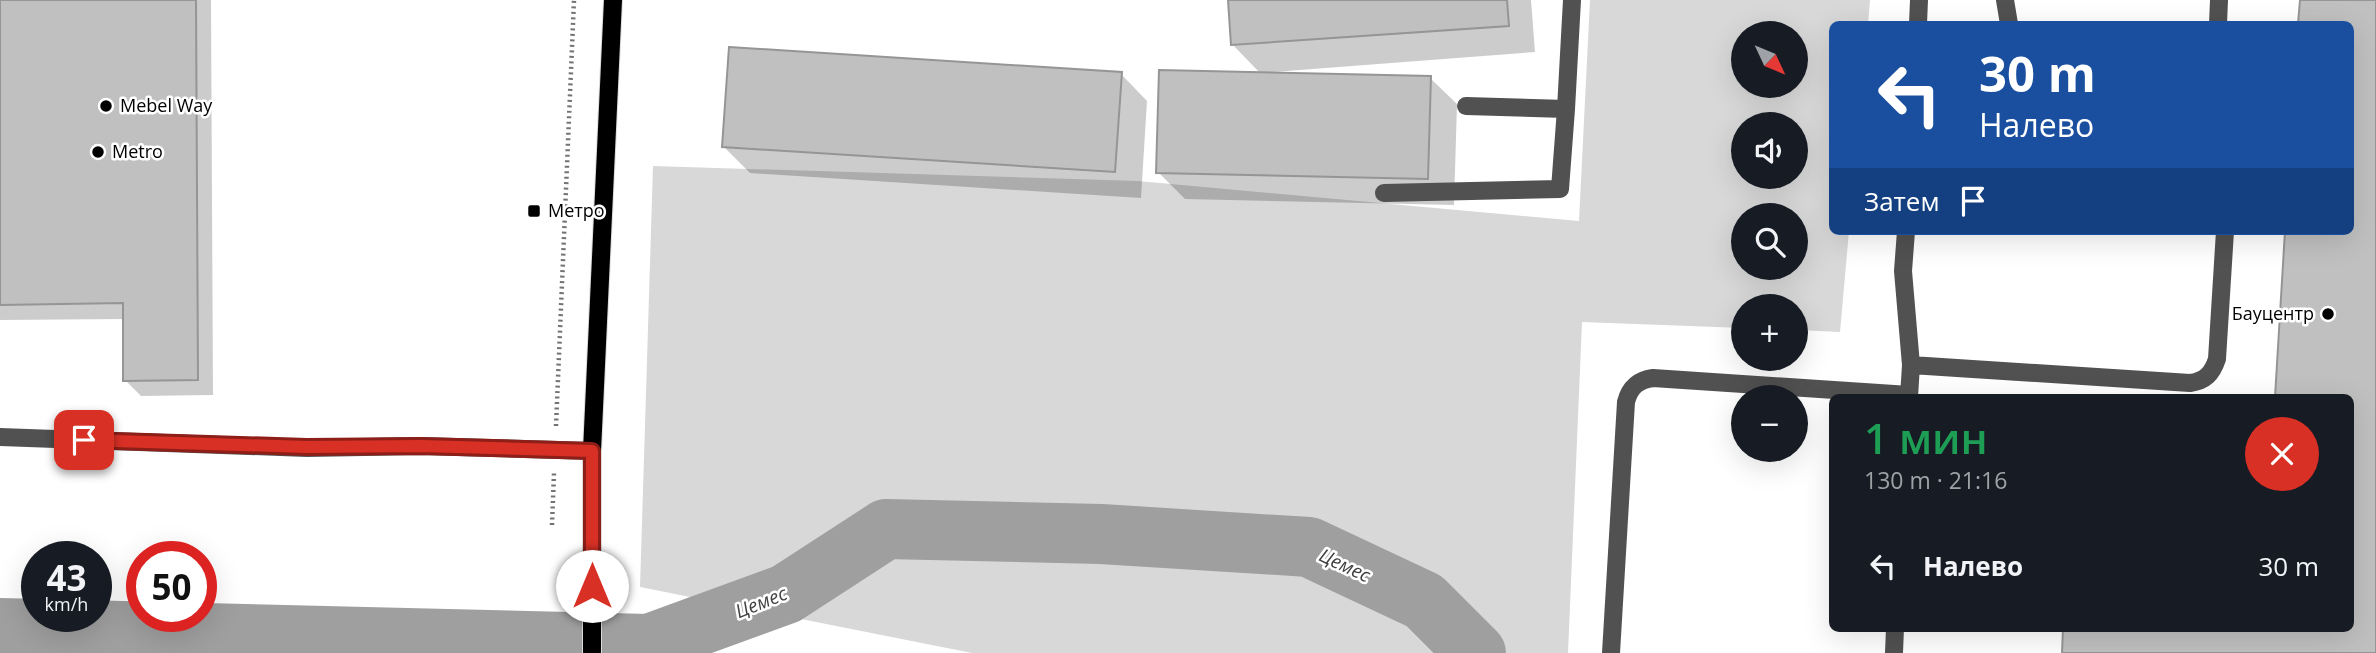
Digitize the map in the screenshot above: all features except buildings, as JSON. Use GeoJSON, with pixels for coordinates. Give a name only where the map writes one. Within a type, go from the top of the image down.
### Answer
{"type":"FeatureCollection","features":[{"type":"Feature","properties":{"kind":"main road"},"geometry":{"type":"LineString","coordinates":[[592,653],[592,451],[613,0]]}},
{"type":"Feature","properties":{"kind":"lane"},"geometry":{"type":"LineString","coordinates":[[1384,193],[1560,189],[1572,0]]}},
{"type":"Feature","properties":{"kind":"lane"},"geometry":{"type":"LineString","coordinates":[[1917,21],[1919,0]]}},
{"type":"Feature","properties":{"kind":"lane"},"geometry":{"type":"LineString","coordinates":[[2005,0],[2008,21]]}},
{"type":"Feature","properties":{"kind":"lane"},"geometry":{"type":"LineString","coordinates":[[2218,21],[2219,0]]}},
{"type":"Feature","properties":{"kind":"lane"},"geometry":{"type":"LineString","coordinates":[[1466,106],[1566,109]]}},
{"type":"Feature","properties":{"kind":"lane"},"geometry":{"type":"LineString","coordinates":[[1906,235],[1903,271],[1911,365],[1909,394]]}},
{"type":"Feature","properties":{"kind":"lane"},"geometry":{"type":"LineString","coordinates":[[1911,365],[2200,382],[2214,369],[2217,359],[2225,235]]}},
{"type":"Feature","properties":{"kind":"lane"},"geometry":{"type":"LineString","coordinates":[[1611,653],[1626,402],[1635,384],[1653,378],[1881,394]]}},
{"type":"Feature","properties":{"kind":"lane"},"geometry":{"type":"LineString","coordinates":[[0,437],[307,447],[421,446],[592,451]]}},
{"type":"Feature","properties":{"kind":"lane"},"geometry":{"type":"LineString","coordinates":[[1894,653],[1895,632]]}},
{"type":"Feature","properties":{"kind":"path"},"geometry":{"type":"LineString","coordinates":[[552,525],[574,0]]}},
{"type":"Feature","properties":{"kind":"shaded area"},"geometry":{"type":"Polygon","coordinates":[[[1590,0],[1870,0],[1868,21],[1829,21],[1829,235],[1849,235],[1840,332],[1808,331],[1808,294],[1731,294],[1731,328],[1582,322],[1568,653],[972,653],[640,587],[653,166],[1138,181],[1579,221],[1590,0]]]}},
{"type":"Feature","properties":{"kind":"waterway","name":"Цемес"},"geometry":{"type":"LineString","coordinates":[[0,628],[649,644],[786,594],[886,529],[1101,534],[1309,547],[1424,601],[1476,653]]}},
{"type":"Feature","properties":{"kind":"place","name":"Mebel Way"},"geometry":{"type":"Point","coordinates":[106,106]}},
{"type":"Feature","properties":{"kind":"place","name":"Metro"},"geometry":{"type":"Point","coordinates":[98,152]}},
{"type":"Feature","properties":{"kind":"place","name":"Метро"},"geometry":{"type":"Point","coordinates":[534,211]}},
{"type":"Feature","properties":{"kind":"place","name":"Бауцентр"},"geometry":{"type":"Point","coordinates":[2328,314]}},
{"type":"Feature","properties":{"kind":"route"},"geometry":{"type":"LineString","coordinates":[[84,440],[307,447],[421,446],[592,451],[592,586]]}}]}
